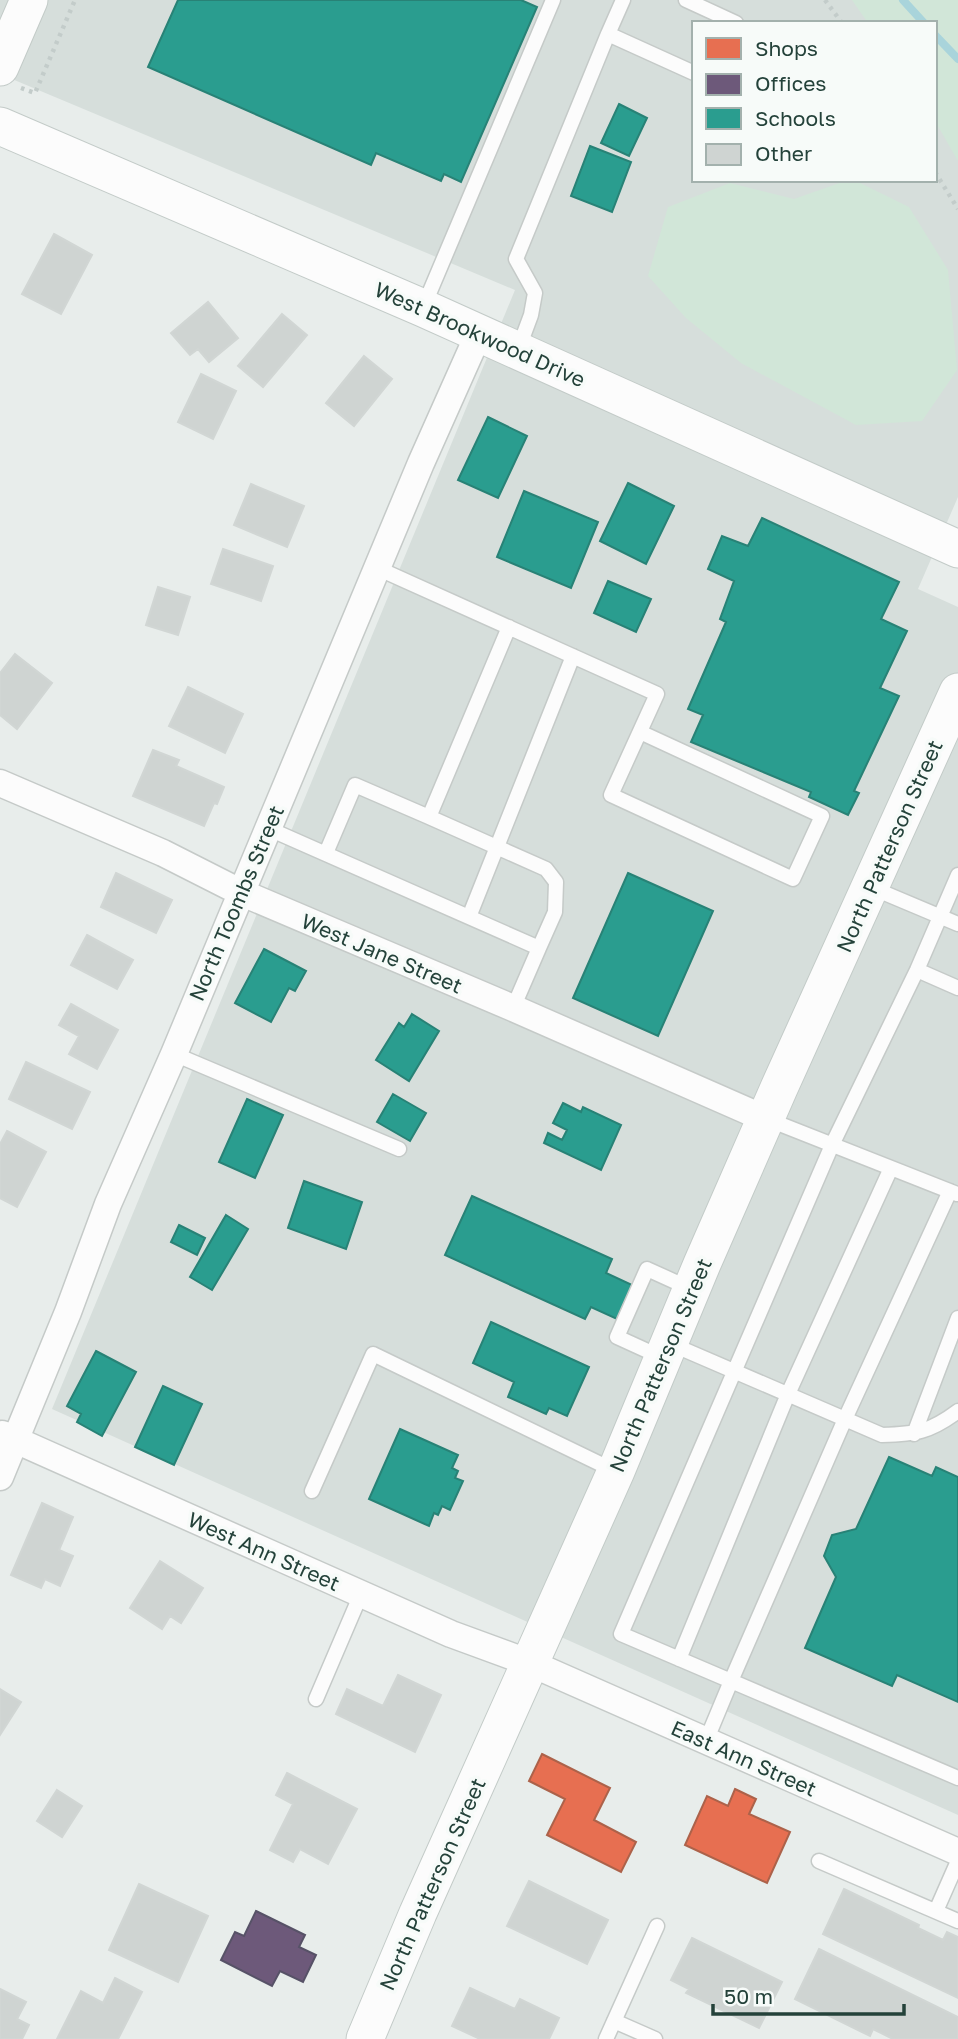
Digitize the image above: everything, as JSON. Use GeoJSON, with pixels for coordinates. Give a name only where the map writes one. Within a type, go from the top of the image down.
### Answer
{"type":"FeatureCollection","features":[{"type":"Feature","properties":{"kind":"main road"},"geometry":{"type":"LineString","coordinates":[[6,76],[29,0]]}},
{"type":"Feature","properties":{"kind":"main road","name":"West Brookwood Drive"},"geometry":{"type":"LineString","coordinates":[[0,126],[423,308],[958,549]]}},
{"type":"Feature","properties":{"kind":"main road","name":"North Patterson Street"},"geometry":{"type":"LineString","coordinates":[[365,2039],[616,1471],[766,1119],[958,692]]}},
{"type":"Feature","properties":{"kind":"street","name":"North Toombs Street"},"geometry":{"type":"LineString","coordinates":[[0,1476],[8,1437],[68,1312],[108,1204],[479,333]]}},
{"type":"Feature","properties":{"kind":"street","name":"West Jane Street"},"geometry":{"type":"LineString","coordinates":[[0,783],[163,853],[240,892],[766,1119]]}},
{"type":"Feature","properties":{"kind":"street","name":"West Ann Street"},"geometry":{"type":"LineString","coordinates":[[8,1437],[451,1634],[530,1663]]}},
{"type":"Feature","properties":{"kind":"street","name":"East Ann Street"},"geometry":{"type":"LineString","coordinates":[[530,1663],[958,1852]]}},
{"type":"Feature","properties":{"kind":"lane"},"geometry":{"type":"LineString","coordinates":[[423,308],[553,0]]}},
{"type":"Feature","properties":{"kind":"lane"},"geometry":{"type":"LineString","coordinates":[[517,350],[531,315],[536,293],[516,259],[622,0]]}},
{"type":"Feature","properties":{"kind":"lane"},"geometry":{"type":"LineString","coordinates":[[686,0],[732,21]]}},
{"type":"Feature","properties":{"kind":"lane"},"geometry":{"type":"LineString","coordinates":[[608,34],[692,72]]}},
{"type":"Feature","properties":{"kind":"lane"},"geometry":{"type":"LineString","coordinates":[[377,568],[657,694],[611,795],[793,879],[822,816],[640,732]]}},
{"type":"Feature","properties":{"kind":"lane"},"geometry":{"type":"LineString","coordinates":[[429,817],[509,627]]}},
{"type":"Feature","properties":{"kind":"lane"},"geometry":{"type":"LineString","coordinates":[[469,917],[573,656]]}},
{"type":"Feature","properties":{"kind":"lane"},"geometry":{"type":"LineString","coordinates":[[326,853],[355,785],[546,870],[556,882],[555,912],[513,1008]]}},
{"type":"Feature","properties":{"kind":"lane"},"geometry":{"type":"LineString","coordinates":[[267,828],[539,948]]}},
{"type":"Feature","properties":{"kind":"lane"},"geometry":{"type":"LineString","coordinates":[[958,875],[917,970],[832,1145],[621,1634],[958,1778]]}},
{"type":"Feature","properties":{"kind":"lane"},"geometry":{"type":"LineString","coordinates":[[870,887],[958,924]]}},
{"type":"Feature","properties":{"kind":"lane"},"geometry":{"type":"LineString","coordinates":[[917,970],[958,988]]}},
{"type":"Feature","properties":{"kind":"lane"},"geometry":{"type":"LineString","coordinates":[[174,1054],[399,1149]]}},
{"type":"Feature","properties":{"kind":"lane"},"geometry":{"type":"LineString","coordinates":[[706,1741],[845,1419],[954,1193],[766,1119]]}},
{"type":"Feature","properties":{"kind":"lane"},"geometry":{"type":"LineString","coordinates":[[679,1658],[788,1395],[891,1168]]}},
{"type":"Feature","properties":{"kind":"lane"},"geometry":{"type":"LineString","coordinates":[[692,1289],[647,1269],[617,1337],[733,1371],[882,1435],[914,1434],[939,1425],[958,1411]]}},
{"type":"Feature","properties":{"kind":"lane"},"geometry":{"type":"LineString","coordinates":[[914,1434],[958,1318]]}},
{"type":"Feature","properties":{"kind":"lane"},"geometry":{"type":"LineString","coordinates":[[312,1491],[373,1354],[616,1471]]}},
{"type":"Feature","properties":{"kind":"lane"},"geometry":{"type":"LineString","coordinates":[[316,1699],[361,1594]]}},
{"type":"Feature","properties":{"kind":"lane"},"geometry":{"type":"LineString","coordinates":[[819,1861],[958,1921]]}},
{"type":"Feature","properties":{"kind":"lane"},"geometry":{"type":"LineString","coordinates":[[936,1911],[958,1861]]}},
{"type":"Feature","properties":{"kind":"lane"},"geometry":{"type":"LineString","coordinates":[[606,2039],[657,1926]]}},
{"type":"Feature","properties":{"kind":"lane"},"geometry":{"type":"LineString","coordinates":[[614,2021],[655,2039]]}},
{"type":"Feature","properties":{"kind":"path"},"geometry":{"type":"LineString","coordinates":[[6,76],[34,93],[75,0]]}},
{"type":"Feature","properties":{"kind":"path"},"geometry":{"type":"LineString","coordinates":[[825,0],[841,21]]}},
{"type":"Feature","properties":{"kind":"path"},"geometry":{"type":"LineString","coordinates":[[937,175],[958,209]]}},
{"type":"Feature","properties":{"kind":"shaded area"},"geometry":{"type":"Polygon","coordinates":[[[0,0],[958,0],[958,497],[918,589],[958,607],[958,1815],[52,1409],[515,290],[0,74],[0,0]]]}},
{"type":"Feature","properties":{"kind":"green space"},"geometry":{"type":"Polygon","coordinates":[[[852,0],[958,0],[958,161],[937,124],[937,21],[867,21],[852,0]]]}},
{"type":"Feature","properties":{"kind":"green space"},"geometry":{"type":"Polygon","coordinates":[[[842,182],[858,182],[909,207],[948,270],[957,370],[922,421],[856,425],[741,363],[686,318],[648,276],[668,207],[730,183],[794,199],[842,182]]]}},
{"type":"Feature","properties":{"kind":"building: Shops"},"geometry":{"type":"Polygon","coordinates":[[[542,1754],[610,1788],[594,1820],[636,1842],[621,1872],[547,1835],[565,1799],[529,1781],[542,1754]]]}},
{"type":"Feature","properties":{"kind":"building: Shops"},"geometry":{"type":"Polygon","coordinates":[[[735,1789],[756,1799],[749,1814],[790,1832],[767,1883],[685,1845],[707,1796],[728,1806],[735,1789]]]}},
{"type":"Feature","properties":{"kind":"building: Offices"},"geometry":{"type":"Polygon","coordinates":[[[256,1911],[305,1935],[299,1947],[316,1955],[303,1982],[280,1971],[272,1986],[221,1960],[235,1932],[244,1936],[256,1911]]]}},
{"type":"Feature","properties":{"kind":"building: Schools"},"geometry":{"type":"Polygon","coordinates":[[[178,0],[521,0],[537,7],[461,182],[444,174],[441,181],[376,153],[371,165],[148,67],[178,0]]]}},
{"type":"Feature","properties":{"kind":"building: Schools"},"geometry":{"type":"Polygon","coordinates":[[[619,104],[647,118],[629,156],[601,143],[619,104]]]}},
{"type":"Feature","properties":{"kind":"building: Schools"},"geometry":{"type":"Polygon","coordinates":[[[590,146],[631,162],[612,212],[571,196],[590,146]]]}},
{"type":"Feature","properties":{"kind":"building: Schools"},"geometry":{"type":"Polygon","coordinates":[[[488,417],[527,436],[498,498],[458,480],[488,417]]]}},
{"type":"Feature","properties":{"kind":"building: Schools"},"geometry":{"type":"Polygon","coordinates":[[[628,483],[674,506],[646,564],[600,541],[628,483]]]}},
{"type":"Feature","properties":{"kind":"building: Schools"},"geometry":{"type":"Polygon","coordinates":[[[524,491],[598,522],[571,588],[497,557],[524,491]]]}},
{"type":"Feature","properties":{"kind":"building: Schools"},"geometry":{"type":"Polygon","coordinates":[[[762,518],[899,582],[881,619],[907,631],[880,688],[899,696],[854,791],[859,793],[848,815],[809,797],[811,792],[691,742],[703,715],[688,709],[726,622],[720,619],[734,581],[708,569],[722,536],[748,546],[762,518]]]}},
{"type":"Feature","properties":{"kind":"building: Schools"},"geometry":{"type":"Polygon","coordinates":[[[608,581],[651,599],[636,632],[594,613],[608,581]]]}},
{"type":"Feature","properties":{"kind":"building: Schools"},"geometry":{"type":"Polygon","coordinates":[[[628,873],[713,911],[658,1036],[573,998],[628,873]]]}},
{"type":"Feature","properties":{"kind":"building: Schools"},"geometry":{"type":"Polygon","coordinates":[[[264,949],[306,971],[295,991],[289,988],[271,1022],[235,1003],[264,949]]]}},
{"type":"Feature","properties":{"kind":"building: Schools"},"geometry":{"type":"Polygon","coordinates":[[[412,1014],[439,1031],[409,1081],[376,1060],[399,1023],[404,1027],[412,1014]]]}},
{"type":"Feature","properties":{"kind":"building: Schools"},"geometry":{"type":"Polygon","coordinates":[[[393,1094],[426,1113],[410,1141],[377,1122],[393,1094]]]}},
{"type":"Feature","properties":{"kind":"building: Schools"},"geometry":{"type":"Polygon","coordinates":[[[247,1099],[283,1115],[255,1178],[219,1162],[247,1099]]]}},
{"type":"Feature","properties":{"kind":"building: Schools"},"geometry":{"type":"Polygon","coordinates":[[[563,1103],[581,1112],[583,1107],[621,1125],[601,1170],[544,1143],[548,1133],[562,1140],[567,1130],[553,1123],[563,1103]]]}},
{"type":"Feature","properties":{"kind":"building: Schools"},"geometry":{"type":"Polygon","coordinates":[[[304,1181],[362,1202],[346,1249],[288,1228],[304,1181]]]}},
{"type":"Feature","properties":{"kind":"building: Schools"},"geometry":{"type":"Polygon","coordinates":[[[472,1196],[612,1259],[606,1273],[632,1285],[617,1319],[591,1307],[585,1319],[445,1255],[472,1196]]]}},
{"type":"Feature","properties":{"kind":"building: Schools"},"geometry":{"type":"Polygon","coordinates":[[[226,1215],[248,1229],[212,1290],[190,1277],[226,1215]]]}},
{"type":"Feature","properties":{"kind":"building: Schools"},"geometry":{"type":"Polygon","coordinates":[[[179,1225],[205,1238],[197,1255],[171,1242],[179,1225]]]}},
{"type":"Feature","properties":{"kind":"building: Schools"},"geometry":{"type":"Polygon","coordinates":[[[491,1322],[589,1367],[567,1416],[549,1408],[546,1414],[508,1397],[514,1382],[473,1363],[491,1322]]]}},
{"type":"Feature","properties":{"kind":"building: Schools"},"geometry":{"type":"Polygon","coordinates":[[[96,1351],[136,1372],[102,1436],[77,1422],[81,1414],[67,1406],[96,1351]]]}},
{"type":"Feature","properties":{"kind":"building: Schools"},"geometry":{"type":"Polygon","coordinates":[[[163,1386],[202,1404],[174,1465],[135,1447],[163,1386]]]}},
{"type":"Feature","properties":{"kind":"building: Schools"},"geometry":{"type":"Polygon","coordinates":[[[400,1429],[458,1455],[452,1468],[458,1471],[455,1478],[463,1481],[450,1510],[442,1506],[438,1515],[434,1513],[429,1526],[369,1499],[400,1429]]]}},
{"type":"Feature","properties":{"kind":"building: Schools"},"geometry":{"type":"Polygon","coordinates":[[[889,1457],[932,1476],[936,1467],[958,1477],[958,1702],[897,1675],[892,1686],[805,1648],[836,1577],[824,1556],[832,1535],[856,1529],[889,1457]]]}},
{"type":"Feature","properties":{"kind":"building: Other"},"geometry":{"type":"Polygon","coordinates":[[[54,234],[92,255],[61,314],[22,294],[54,234]]]}},
{"type":"Feature","properties":{"kind":"building: Other"},"geometry":{"type":"Polygon","coordinates":[[[208,302],[238,338],[209,362],[198,349],[190,355],[171,333],[208,302]]]}},
{"type":"Feature","properties":{"kind":"building: Other"},"geometry":{"type":"Polygon","coordinates":[[[282,314],[307,335],[263,387],[238,366],[282,314]]]}},
{"type":"Feature","properties":{"kind":"building: Other"},"geometry":{"type":"Polygon","coordinates":[[[364,356],[392,379],[354,426],[326,403],[364,356]]]}},
{"type":"Feature","properties":{"kind":"building: Other"},"geometry":{"type":"Polygon","coordinates":[[[201,374],[236,391],[213,439],[178,422],[201,374]]]}},
{"type":"Feature","properties":{"kind":"building: Other"},"geometry":{"type":"Polygon","coordinates":[[[251,484],[304,506],[287,547],[234,525],[251,484]]]}},
{"type":"Feature","properties":{"kind":"building: Other"},"geometry":{"type":"Polygon","coordinates":[[[223,549],[273,566],[261,601],[211,584],[223,549]]]}},
{"type":"Feature","properties":{"kind":"building: Other"},"geometry":{"type":"Polygon","coordinates":[[[158,587],[190,597],[178,635],[146,625],[158,587]]]}},
{"type":"Feature","properties":{"kind":"building: Other"},"geometry":{"type":"Polygon","coordinates":[[[15,654],[52,683],[17,729],[0,715],[0,673],[15,654]]]}},
{"type":"Feature","properties":{"kind":"building: Other"},"geometry":{"type":"Polygon","coordinates":[[[188,687],[243,714],[225,753],[169,726],[188,687]]]}},
{"type":"Feature","properties":{"kind":"building: Other"},"geometry":{"type":"Polygon","coordinates":[[[153,750],[179,760],[176,766],[224,787],[204,826],[133,796],[153,750]]]}},
{"type":"Feature","properties":{"kind":"building: Other"},"geometry":{"type":"Polygon","coordinates":[[[116,873],[172,900],[156,933],[101,907],[116,873]]]}},
{"type":"Feature","properties":{"kind":"building: Other"},"geometry":{"type":"Polygon","coordinates":[[[87,935],[133,960],[117,989],[71,965],[87,935]]]}},
{"type":"Feature","properties":{"kind":"building: Other"},"geometry":{"type":"Polygon","coordinates":[[[71,1004],[118,1030],[97,1069],[69,1054],[79,1036],[59,1025],[71,1004]]]}},
{"type":"Feature","properties":{"kind":"building: Other"},"geometry":{"type":"Polygon","coordinates":[[[26,1062],[90,1092],[72,1129],[9,1099],[26,1062]]]}},
{"type":"Feature","properties":{"kind":"building: Other"},"geometry":{"type":"Polygon","coordinates":[[[7,1131],[46,1152],[17,1207],[0,1198],[0,1144],[7,1131]]]}},
{"type":"Feature","properties":{"kind":"building: Other"},"geometry":{"type":"Polygon","coordinates":[[[42,1503],[73,1517],[59,1550],[73,1556],[60,1586],[45,1579],[41,1588],[11,1575],[42,1503]]]}},
{"type":"Feature","properties":{"kind":"building: Other"},"geometry":{"type":"Polygon","coordinates":[[[160,1561],[203,1588],[181,1623],[170,1616],[162,1629],[130,1608],[160,1561]]]}},
{"type":"Feature","properties":{"kind":"building: Other"},"geometry":{"type":"Polygon","coordinates":[[[398,1675],[441,1695],[415,1752],[336,1714],[347,1689],[383,1706],[398,1675]]]}},
{"type":"Feature","properties":{"kind":"building: Other"},"geometry":{"type":"Polygon","coordinates":[[[0,1689],[21,1702],[0,1735],[0,1689]]]}},
{"type":"Feature","properties":{"kind":"building: Other"},"geometry":{"type":"Polygon","coordinates":[[[287,1773],[357,1809],[328,1864],[300,1849],[293,1862],[270,1850],[293,1804],[276,1795],[287,1773]]]}},
{"type":"Feature","properties":{"kind":"building: Other"},"geometry":{"type":"Polygon","coordinates":[[[57,1790],[82,1806],[62,1837],[37,1821],[57,1790]]]}},
{"type":"Feature","properties":{"kind":"building: Other"},"geometry":{"type":"Polygon","coordinates":[[[529,1881],[608,1920],[587,1964],[507,1926],[529,1881]]]}},
{"type":"Feature","properties":{"kind":"building: Other"},"geometry":{"type":"Polygon","coordinates":[[[139,1884],[208,1916],[178,1982],[109,1950],[139,1884]]]}},
{"type":"Feature","properties":{"kind":"building: Other"},"geometry":{"type":"Polygon","coordinates":[[[844,1889],[919,1925],[918,1928],[943,1940],[947,1932],[958,1937],[958,1998],[823,1934],[844,1889]]]}},
{"type":"Feature","properties":{"kind":"building: Other"},"geometry":{"type":"Polygon","coordinates":[[[692,1938],[782,1982],[759,2028],[686,1993],[689,1989],[671,1980],[692,1938]]]}},
{"type":"Feature","properties":{"kind":"building: Other"},"geometry":{"type":"Polygon","coordinates":[[[819,1949],[958,2017],[958,2039],[893,2039],[873,2029],[870,2036],[795,1999],[819,1949]]]}},
{"type":"Feature","properties":{"kind":"building: Other"},"geometry":{"type":"Polygon","coordinates":[[[115,1978],[142,1992],[118,2039],[57,2039],[81,1991],[103,2003],[115,1978]]]}},
{"type":"Feature","properties":{"kind":"building: Other"},"geometry":{"type":"Polygon","coordinates":[[[470,1988],[515,2009],[520,1999],[559,2018],[549,2039],[480,2039],[452,2026],[470,1988]]]}},
{"type":"Feature","properties":{"kind":"building: Other"},"geometry":{"type":"Polygon","coordinates":[[[0,1989],[26,2002],[17,2019],[29,2025],[22,2039],[0,2039],[0,1989]]]}},
{"type":"Feature","properties":{"kind":"waterway"},"geometry":{"type":"LineString","coordinates":[[903,0],[922,21]]}},
{"type":"Feature","properties":{"kind":"waterway"},"geometry":{"type":"LineString","coordinates":[[937,37],[958,59]]}}]}
